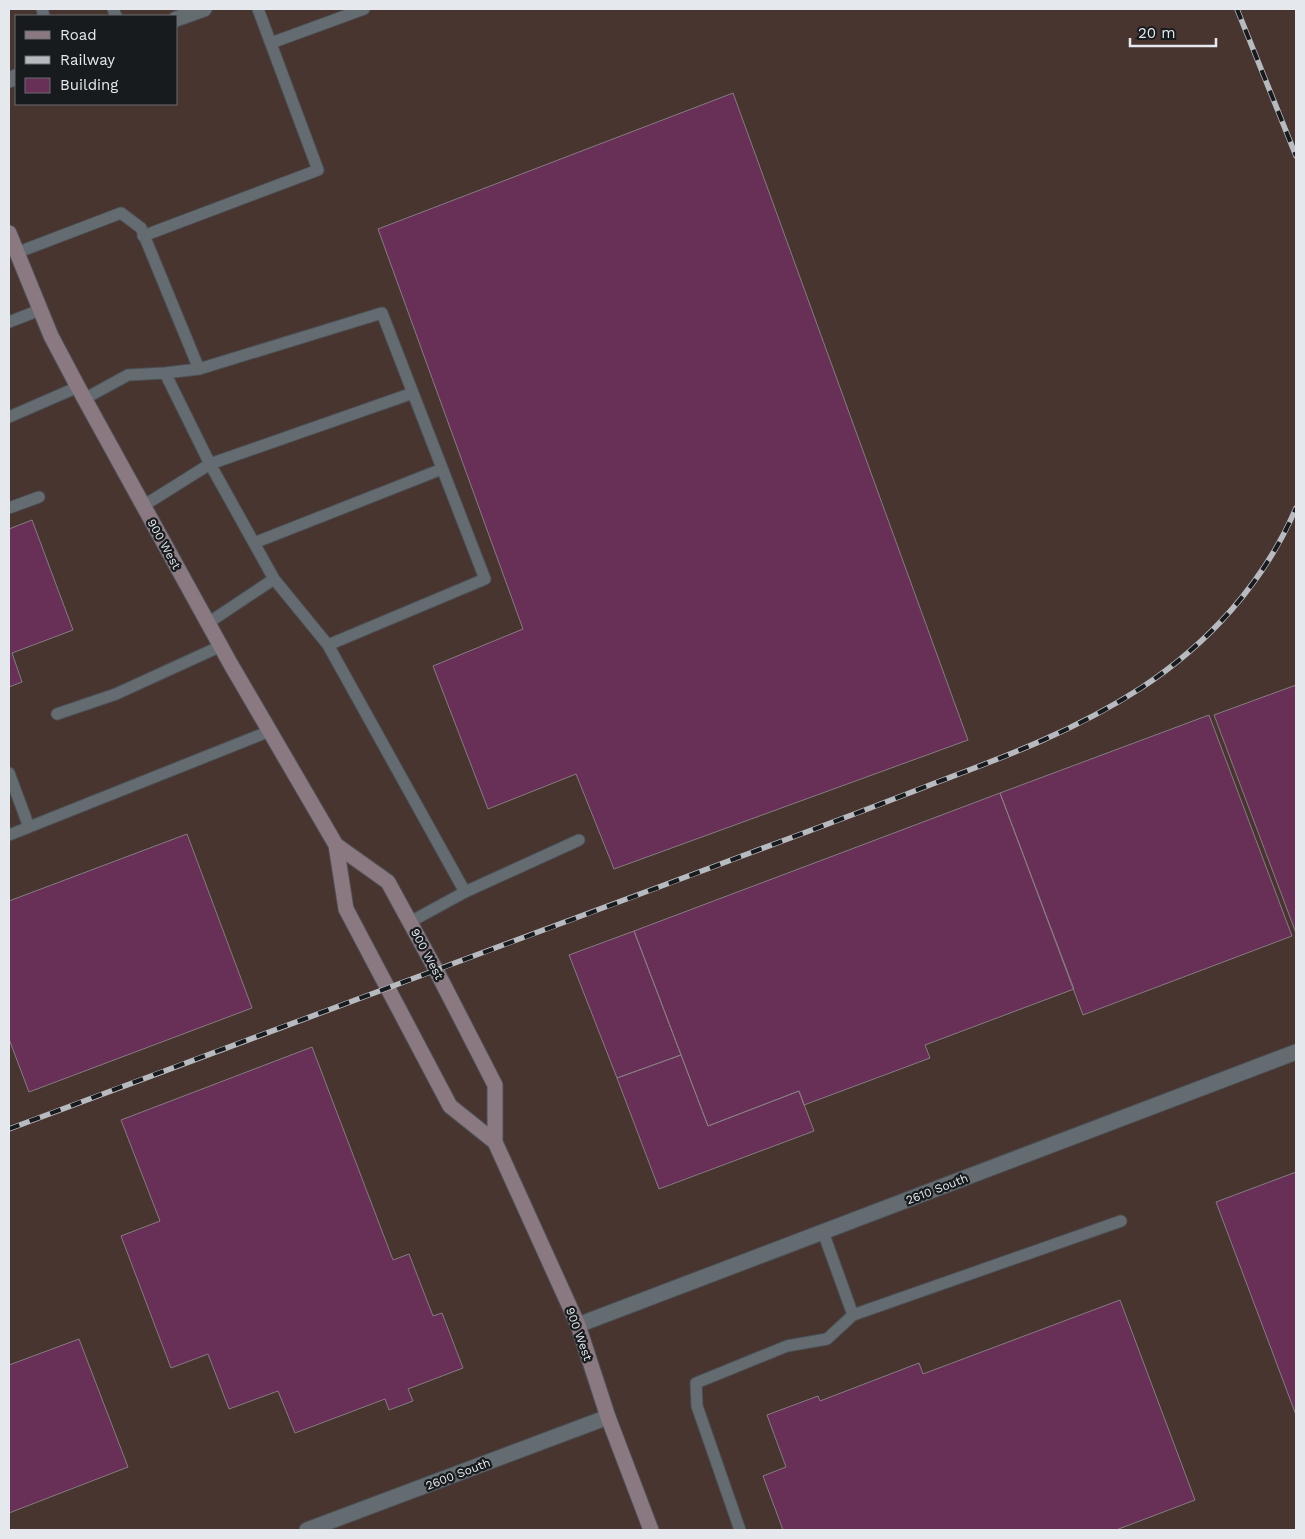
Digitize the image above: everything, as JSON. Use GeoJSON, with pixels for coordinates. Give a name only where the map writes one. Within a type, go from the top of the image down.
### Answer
{"type":"FeatureCollection","features":[{"type":"Feature","properties":{"kind":"main road","name":"900 West"},"geometry":{"type":"LineString","coordinates":[[9,233],[40,310],[81,393],[208,623],[336,845],[346,909],[450,1106],[495,1142]]}},
{"type":"Feature","properties":{"kind":"main road","name":"900 West"},"geometry":{"type":"LineString","coordinates":[[336,845],[388,882],[495,1086],[495,1142],[578,1325],[608,1418],[651,1530]]}},
{"type":"Feature","properties":{"kind":"street"},"geometry":{"type":"LineString","coordinates":[[178,18],[204,9]]}},
{"type":"Feature","properties":{"kind":"street","name":"2610 South"},"geometry":{"type":"LineString","coordinates":[[578,1325],[1296,1052]]}},
{"type":"Feature","properties":{"kind":"street","name":"2600 South"},"geometry":{"type":"LineString","coordinates":[[307,1530],[608,1418]]}},
{"type":"Feature","properties":{"kind":"lane"},"geometry":{"type":"LineString","coordinates":[[143,236],[318,170],[258,9]]}},
{"type":"Feature","properties":{"kind":"lane"},"geometry":{"type":"LineString","coordinates":[[271,43],[364,9]]}},
{"type":"Feature","properties":{"kind":"lane"},"geometry":{"type":"LineString","coordinates":[[16,253],[121,213],[140,228],[199,369]]}},
{"type":"Feature","properties":{"kind":"lane"},"geometry":{"type":"LineString","coordinates":[[9,322],[40,310]]}},
{"type":"Feature","properties":{"kind":"lane"},"geometry":{"type":"LineString","coordinates":[[9,417],[128,375],[199,369],[382,313],[485,579],[328,645]]}},
{"type":"Feature","properties":{"kind":"lane"},"geometry":{"type":"LineString","coordinates":[[165,373],[210,464],[274,579],[328,645],[465,892]]}},
{"type":"Feature","properties":{"kind":"lane"},"geometry":{"type":"LineString","coordinates":[[143,506],[210,464],[413,393]]}},
{"type":"Feature","properties":{"kind":"lane"},"geometry":{"type":"LineString","coordinates":[[254,543],[442,469]]}},
{"type":"Feature","properties":{"kind":"lane"},"geometry":{"type":"LineString","coordinates":[[9,508],[38,497]]}},
{"type":"Feature","properties":{"kind":"lane"},"geometry":{"type":"LineString","coordinates":[[208,623],[274,579]]}},
{"type":"Feature","properties":{"kind":"lane"},"geometry":{"type":"LineString","coordinates":[[57,714],[116,694],[221,646]]}},
{"type":"Feature","properties":{"kind":"lane"},"geometry":{"type":"LineString","coordinates":[[9,835],[270,731]]}},
{"type":"Feature","properties":{"kind":"lane"},"geometry":{"type":"LineString","coordinates":[[9,774],[29,827]]}},
{"type":"Feature","properties":{"kind":"lane"},"geometry":{"type":"LineString","coordinates":[[410,922],[465,892],[579,840]]}},
{"type":"Feature","properties":{"kind":"lane"},"geometry":{"type":"LineString","coordinates":[[740,1530],[697,1406],[696,1383],[787,1346],[827,1339],[853,1315],[1121,1221]]}},
{"type":"Feature","properties":{"kind":"lane"},"geometry":{"type":"LineString","coordinates":[[823,1232],[853,1315]]}},
{"type":"Feature","properties":{"kind":"shaded area"},"geometry":{"type":"Polygon","coordinates":[[[9,9],[1296,9],[1296,1530],[9,1530],[9,9]]]}},
{"type":"Feature","properties":{"kind":"building"},"geometry":{"type":"Polygon","coordinates":[[[733,93],[968,740],[614,869],[576,774],[488,809],[433,666],[523,629],[378,229],[733,93]]]}},
{"type":"Feature","properties":{"kind":"building"},"geometry":{"type":"Polygon","coordinates":[[[32,520],[73,630],[12,653],[22,682],[9,687],[9,529],[32,520]]]}},
{"type":"Feature","properties":{"kind":"building"},"geometry":{"type":"Polygon","coordinates":[[[1296,685],[1296,933],[1214,715],[1296,685]]]}},
{"type":"Feature","properties":{"kind":"building"},"geometry":{"type":"Polygon","coordinates":[[[1209,715],[1292,936],[1083,1015],[1000,793],[1209,715]]]}},
{"type":"Feature","properties":{"kind":"building"},"geometry":{"type":"Polygon","coordinates":[[[1000,793],[1074,989],[925,1045],[930,1058],[804,1105],[799,1091],[708,1126],[634,931],[1000,793]]]}},
{"type":"Feature","properties":{"kind":"building"},"geometry":{"type":"Polygon","coordinates":[[[187,834],[252,1008],[29,1092],[9,1039],[9,901],[187,834]]]}},
{"type":"Feature","properties":{"kind":"building"},"geometry":{"type":"Polygon","coordinates":[[[634,931],[681,1055],[617,1078],[569,955],[634,931]]]}},
{"type":"Feature","properties":{"kind":"building"},"geometry":{"type":"Polygon","coordinates":[[[312,1047],[393,1260],[409,1254],[433,1316],[442,1313],[463,1368],[408,1389],[413,1401],[389,1410],[385,1399],[295,1433],[278,1391],[229,1409],[208,1354],[171,1368],[121,1236],[160,1221],[121,1120],[312,1047]]]}},
{"type":"Feature","properties":{"kind":"building"},"geometry":{"type":"Polygon","coordinates":[[[681,1055],[708,1126],[799,1091],[814,1131],[659,1189],[617,1078],[681,1055]]]}},
{"type":"Feature","properties":{"kind":"building"},"geometry":{"type":"Polygon","coordinates":[[[1296,1172],[1296,1415],[1216,1202],[1296,1172]]]}},
{"type":"Feature","properties":{"kind":"building"},"geometry":{"type":"Polygon","coordinates":[[[1120,1300],[1195,1500],[1116,1530],[783,1530],[763,1476],[786,1467],[767,1415],[818,1396],[820,1401],[919,1363],[923,1374],[1120,1300]]]}},
{"type":"Feature","properties":{"kind":"building"},"geometry":{"type":"Polygon","coordinates":[[[79,1339],[128,1467],[9,1513],[9,1365],[79,1339]]]}},
{"type":"Feature","properties":{"kind":"railway"},"geometry":{"type":"LineString","coordinates":[[1237,9],[1296,156]]}},
{"type":"Feature","properties":{"kind":"railway"},"geometry":{"type":"LineString","coordinates":[[9,1129],[988,763],[1092,717],[1166,671],[1189,652],[1232,610],[1268,562],[1296,508]]}}]}
